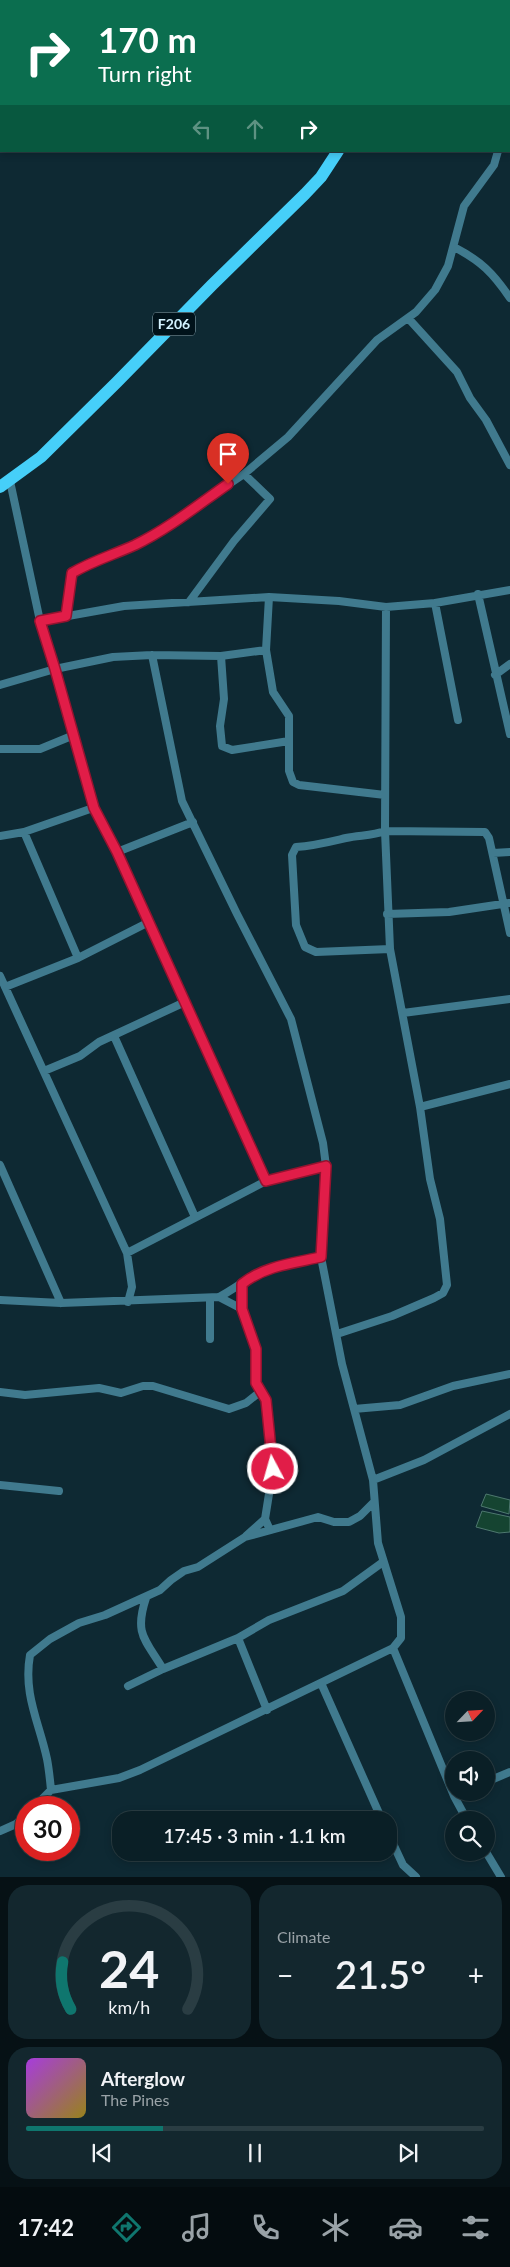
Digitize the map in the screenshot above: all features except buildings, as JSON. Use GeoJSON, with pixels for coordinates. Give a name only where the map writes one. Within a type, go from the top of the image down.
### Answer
{"type":"FeatureCollection","features":[{"type":"Feature","properties":{"kind":"main road","name":"F206"},"geometry":{"type":"LineString","coordinates":[[5,484],[41,458],[212,285],[306,194],[321,177],[337,152]]}},
{"type":"Feature","properties":{"kind":"street"},"geometry":{"type":"LineString","coordinates":[[66,616],[72,573],[91,562],[135,545],[152,536],[244,474],[288,437],[377,340],[408,318],[435,290],[448,266],[464,206],[494,165],[498,152]]}},
{"type":"Feature","properties":{"kind":"street"},"geometry":{"type":"LineString","coordinates":[[454,247],[483,264],[497,278],[510,298]]}},
{"type":"Feature","properties":{"kind":"street"},"geometry":{"type":"LineString","coordinates":[[408,318],[457,372],[470,398],[486,420],[510,465]]}},
{"type":"Feature","properties":{"kind":"street"},"geometry":{"type":"LineString","coordinates":[[189,602],[234,541],[270,499],[244,474]]}},
{"type":"Feature","properties":{"kind":"street"},"geometry":{"type":"LineString","coordinates":[[5,484],[40,621],[94,808],[117,852],[147,923],[266,1181]]}},
{"type":"Feature","properties":{"kind":"street"},"geometry":{"type":"LineString","coordinates":[[40,621],[124,606],[269,597],[339,601],[386,607],[435,603],[478,594],[510,590]]}},
{"type":"Feature","properties":{"kind":"street"},"geometry":{"type":"LineString","coordinates":[[478,594],[510,734]]}},
{"type":"Feature","properties":{"kind":"street"},"geometry":{"type":"LineString","coordinates":[[269,597],[266,650],[273,692],[289,716],[290,771],[293,782],[299,785],[385,795]]}},
{"type":"Feature","properties":{"kind":"street"},"geometry":{"type":"LineString","coordinates":[[435,603],[458,720]]}},
{"type":"Feature","properties":{"kind":"street"},"geometry":{"type":"LineString","coordinates":[[337,1334],[392,1316],[434,1298],[443,1293],[447,1284],[440,1220],[430,1179],[420,1107],[390,949],[387,914],[385,831],[386,607]]}},
{"type":"Feature","properties":{"kind":"street"},"geometry":{"type":"LineString","coordinates":[[0,685],[55,669],[113,657],[152,655],[221,656],[266,650]]}},
{"type":"Feature","properties":{"kind":"street"},"geometry":{"type":"LineString","coordinates":[[45,1796],[51,1790],[119,1778],[267,1710],[393,1648],[400,1638],[401,1617],[378,1543],[373,1480],[354,1409],[321,1257],[326,1166],[323,1142],[291,1019],[236,914],[182,801],[152,655]]}},
{"type":"Feature","properties":{"kind":"street"},"geometry":{"type":"LineString","coordinates":[[221,656],[224,699],[220,726],[222,746],[232,750],[289,741]]}},
{"type":"Feature","properties":{"kind":"street"},"geometry":{"type":"LineString","coordinates":[[495,675],[510,664]]}},
{"type":"Feature","properties":{"kind":"street"},"geometry":{"type":"LineString","coordinates":[[0,749],[40,749],[74,735]]}},
{"type":"Feature","properties":{"kind":"street"},"geometry":{"type":"LineString","coordinates":[[0,836],[24,832],[94,808]]}},
{"type":"Feature","properties":{"kind":"street"},"geometry":{"type":"LineString","coordinates":[[117,852],[193,822]]}},
{"type":"Feature","properties":{"kind":"street"},"geometry":{"type":"LineString","coordinates":[[390,949],[316,952],[305,948],[296,925],[292,855],[296,847],[321,845],[385,831],[485,832],[489,838],[508,903],[510,933]]}},
{"type":"Feature","properties":{"kind":"street"},"geometry":{"type":"LineString","coordinates":[[24,832],[78,958]]}},
{"type":"Feature","properties":{"kind":"street"},"geometry":{"type":"LineString","coordinates":[[493,853],[510,852]]}},
{"type":"Feature","properties":{"kind":"street"},"geometry":{"type":"LineString","coordinates":[[387,914],[449,912],[508,903]]}},
{"type":"Feature","properties":{"kind":"street"},"geometry":{"type":"LineString","coordinates":[[5,988],[78,958],[147,923]]}},
{"type":"Feature","properties":{"kind":"street"},"geometry":{"type":"LineString","coordinates":[[0,976],[127,1253],[132,1287],[128,1302]]}},
{"type":"Feature","properties":{"kind":"street"},"geometry":{"type":"LineString","coordinates":[[403,1014],[510,998]]}},
{"type":"Feature","properties":{"kind":"street"},"geometry":{"type":"LineString","coordinates":[[44,1071],[80,1056],[99,1042],[185,1002]]}},
{"type":"Feature","properties":{"kind":"street"},"geometry":{"type":"LineString","coordinates":[[114,1036],[196,1217]]}},
{"type":"Feature","properties":{"kind":"street"},"geometry":{"type":"LineString","coordinates":[[420,1107],[510,1084]]}},
{"type":"Feature","properties":{"kind":"street"},"geometry":{"type":"LineString","coordinates":[[0,1165],[61,1303]]}},
{"type":"Feature","properties":{"kind":"street"},"geometry":{"type":"LineString","coordinates":[[127,1253],[266,1181],[326,1166]]}},
{"type":"Feature","properties":{"kind":"street"},"geometry":{"type":"LineString","coordinates":[[0,1300],[61,1303],[128,1302],[219,1297],[253,1276],[268,1270],[321,1257]]}},
{"type":"Feature","properties":{"kind":"street"},"geometry":{"type":"LineString","coordinates":[[242,1284],[242,1309],[256,1349],[256,1383],[266,1400],[273,1469],[265,1519],[270,1530]]}},
{"type":"Feature","properties":{"kind":"street"},"geometry":{"type":"LineString","coordinates":[[219,1297],[242,1309]]}},
{"type":"Feature","properties":{"kind":"street"},"geometry":{"type":"LineString","coordinates":[[210,1298],[210,1339]]}},
{"type":"Feature","properties":{"kind":"street"},"geometry":{"type":"LineString","coordinates":[[354,1409],[400,1405],[453,1386],[510,1374]]}},
{"type":"Feature","properties":{"kind":"street"},"geometry":{"type":"LineString","coordinates":[[0,1392],[25,1395],[99,1388],[120,1392],[142,1386],[153,1386],[230,1409],[246,1403],[261,1391]]}},
{"type":"Feature","properties":{"kind":"street"},"geometry":{"type":"LineString","coordinates":[[373,1480],[424,1460],[510,1414]]}},
{"type":"Feature","properties":{"kind":"street"},"geometry":{"type":"LineString","coordinates":[[0,1485],[59,1491]]}},
{"type":"Feature","properties":{"kind":"street"},"geometry":{"type":"LineString","coordinates":[[245,1537],[318,1517],[334,1522],[350,1522],[360,1516],[374,1502]]}},
{"type":"Feature","properties":{"kind":"street"},"geometry":{"type":"LineString","coordinates":[[51,1790],[47,1759],[31,1705],[28,1684],[30,1655],[50,1639],[79,1623],[105,1616],[160,1590],[184,1571],[198,1567],[245,1537],[265,1519]]}},
{"type":"Feature","properties":{"kind":"street"},"geometry":{"type":"LineString","coordinates":[[128,1686],[163,1669],[238,1638],[269,1620],[343,1591],[383,1562]]}},
{"type":"Feature","properties":{"kind":"street"},"geometry":{"type":"LineString","coordinates":[[146,1598],[141,1614],[141,1631],[163,1669]]}},
{"type":"Feature","properties":{"kind":"street"},"geometry":{"type":"LineString","coordinates":[[238,1638],[267,1710]]}},
{"type":"Feature","properties":{"kind":"street"},"geometry":{"type":"LineString","coordinates":[[393,1648],[445,1774]]}},
{"type":"Feature","properties":{"kind":"street"},"geometry":{"type":"LineString","coordinates":[[321,1683],[378,1811]]}},
{"type":"Feature","properties":{"kind":"street"},"geometry":{"type":"LineString","coordinates":[[495,1778],[510,1772]]}},
{"type":"Feature","properties":{"kind":"street"},"geometry":{"type":"LineString","coordinates":[[0,1831],[15,1824]]}},
{"type":"Feature","properties":{"kind":"street"},"geometry":{"type":"LineString","coordinates":[[397,1853],[403,1865],[416,1877]]}},
{"type":"Feature","properties":{"kind":"street"},"geometry":{"type":"LineString","coordinates":[[491,1861],[500,1877]]}},
{"type":"Feature","properties":{"kind":"shaded area"},"geometry":{"type":"Polygon","coordinates":[[[486,1494],[510,1500],[509,1514],[481,1506],[486,1494]]]}},
{"type":"Feature","properties":{"kind":"shaded area"},"geometry":{"type":"Polygon","coordinates":[[[482,1511],[510,1517],[510,1532],[499,1533],[476,1527],[482,1511]]]}},
{"type":"Feature","properties":{"kind":"route"},"geometry":{"type":"LineString","coordinates":[[228,484],[152,536],[135,545],[91,562],[72,573],[66,616],[40,621],[94,808],[117,852],[147,923],[266,1181],[326,1166],[321,1257],[268,1270],[253,1276],[242,1284],[242,1309],[256,1349],[256,1383],[266,1400],[273,1469]]}}]}
